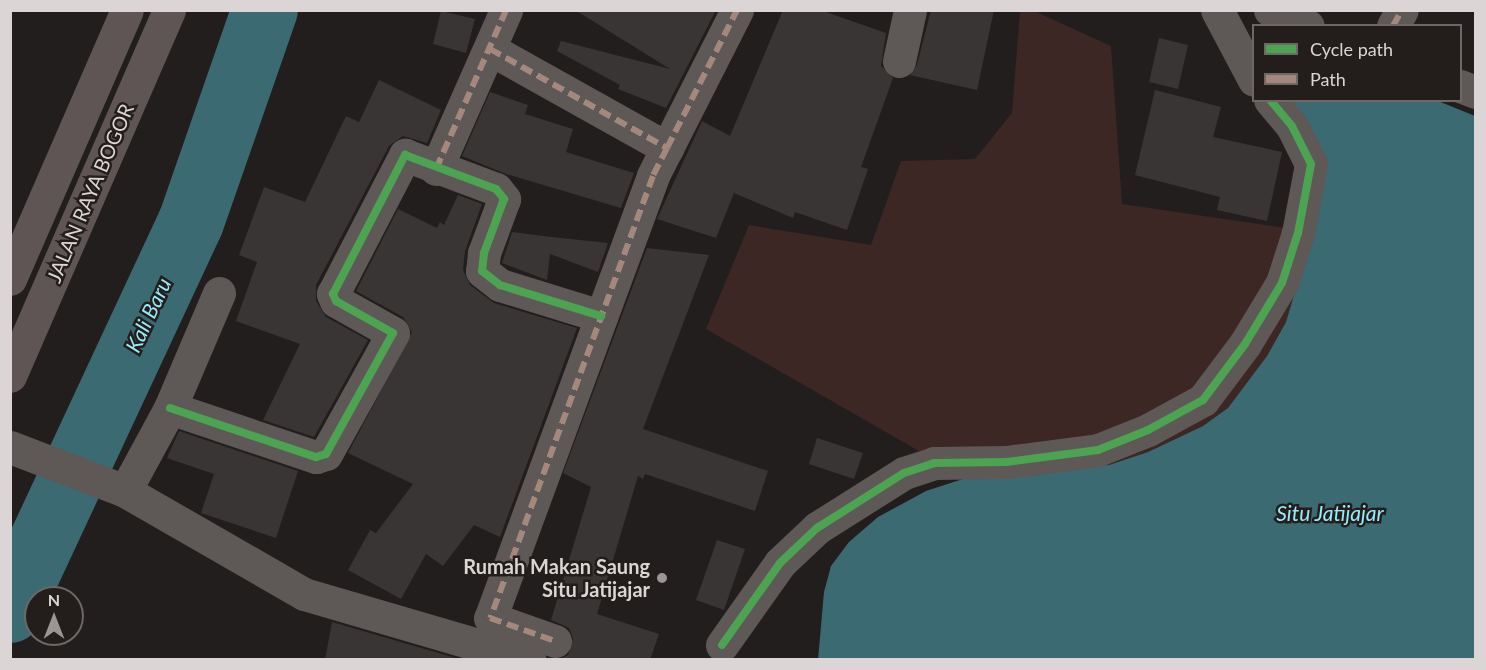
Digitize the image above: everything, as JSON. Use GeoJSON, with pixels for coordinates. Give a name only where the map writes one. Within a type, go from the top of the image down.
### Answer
{"type":"FeatureCollection","features":[{"type":"Feature","properties":{"kind":"highway","name":"JALAN RAYA BOGOR"},"geometry":{"type":"LineString","coordinates":[[10,279],[127,10]]}},
{"type":"Feature","properties":{"kind":"highway","name":"JALAN RAYA BOGOR"},"geometry":{"type":"LineString","coordinates":[[10,376],[169,10]]}},
{"type":"Feature","properties":{"kind":"street"},"geometry":{"type":"LineString","coordinates":[[436,169],[506,10]]}},
{"type":"Feature","properties":{"kind":"street"},"geometry":{"type":"LineString","coordinates":[[542,650],[490,618],[601,316],[667,148],[737,10]]}},
{"type":"Feature","properties":{"kind":"street"},"geometry":{"type":"LineString","coordinates":[[899,61],[910,10]]}},
{"type":"Feature","properties":{"kind":"street"},"geometry":{"type":"LineString","coordinates":[[1217,10],[1252,76]]}},
{"type":"Feature","properties":{"kind":"street"},"geometry":{"type":"LineString","coordinates":[[1270,10],[1305,24]]}},
{"type":"Feature","properties":{"kind":"street"},"geometry":{"type":"LineString","coordinates":[[1394,24],[1402,10]]}},
{"type":"Feature","properties":{"kind":"street"},"geometry":{"type":"LineString","coordinates":[[490,49],[667,148]]}},
{"type":"Feature","properties":{"kind":"street"},"geometry":{"type":"LineString","coordinates":[[1462,86],[1476,92]]}},
{"type":"Feature","properties":{"kind":"street"},"geometry":{"type":"LineString","coordinates":[[722,645],[780,563],[817,528],[904,473],[934,463],[1006,462],[1098,450],[1148,430],[1203,400],[1245,344],[1282,283],[1298,233],[1311,164],[1292,126],[1272,102]]}},
{"type":"Feature","properties":{"kind":"street"},"geometry":{"type":"LineString","coordinates":[[170,408],[316,457],[326,454],[393,333],[336,301],[335,289],[405,155],[436,169],[496,189],[504,199],[484,253],[482,271],[500,285],[601,316]]}},
{"type":"Feature","properties":{"kind":"street"},"geometry":{"type":"LineString","coordinates":[[124,491],[170,408],[219,293]]}},
{"type":"Feature","properties":{"kind":"street"},"geometry":{"type":"LineString","coordinates":[[10,447],[124,491],[304,594],[542,650]]}},
{"type":"Feature","properties":{"kind":"shaded area"},"geometry":{"type":"Polygon","coordinates":[[[1020,11],[1034,11],[1111,46],[1122,204],[1306,231],[1297,285],[1286,322],[1267,356],[1228,408],[1203,426],[1148,452],[1109,465],[966,478],[706,329],[749,225],[871,245],[901,161],[975,159],[1012,113],[1020,11]]]}},
{"type":"Feature","properties":{"kind":"water","name":"Situ Jatijajar"},"geometry":{"type":"Polygon","coordinates":[[[1274,102],[1440,102],[1475,116],[1475,659],[818,660],[824,592],[831,566],[849,542],[878,517],[926,491],[966,478],[1109,465],[1148,452],[1203,426],[1228,408],[1267,356],[1286,322],[1297,285],[1314,194],[1274,102]]]}},
{"type":"Feature","properties":{"kind":"building"},"geometry":{"type":"Polygon","coordinates":[[[575,10],[716,10],[666,108],[618,89],[620,85],[557,51],[561,41],[670,69],[575,10]]]}},
{"type":"Feature","properties":{"kind":"building"},"geometry":{"type":"Polygon","coordinates":[[[783,10],[820,10],[886,33],[881,66],[893,78],[861,167],[868,169],[847,230],[795,212],[793,218],[734,193],[716,238],[657,219],[702,121],[730,136],[783,10]]]}},
{"type":"Feature","properties":{"kind":"building"},"geometry":{"type":"Polygon","coordinates":[[[931,10],[994,10],[977,90],[910,75],[917,65],[931,10]]]}},
{"type":"Feature","properties":{"kind":"building"},"geometry":{"type":"Polygon","coordinates":[[[441,11],[475,19],[466,53],[433,44],[441,11]]]}},
{"type":"Feature","properties":{"kind":"building"},"geometry":{"type":"Polygon","coordinates":[[[1159,38],[1188,45],[1178,89],[1149,82],[1159,38]]]}},
{"type":"Feature","properties":{"kind":"building"},"geometry":{"type":"Polygon","coordinates":[[[379,80],[441,110],[427,143],[403,136],[389,146],[316,285],[316,301],[326,317],[368,340],[314,437],[263,420],[300,344],[236,321],[257,262],[239,255],[264,187],[305,202],[346,116],[359,122],[379,80]]]}},
{"type":"Feature","properties":{"kind":"building"},"geometry":{"type":"Polygon","coordinates":[[[1155,90],[1221,107],[1213,137],[1282,152],[1267,221],[1217,210],[1220,197],[1135,175],[1155,90]]]}},
{"type":"Feature","properties":{"kind":"building"},"geometry":{"type":"Polygon","coordinates":[[[490,92],[528,105],[525,114],[573,129],[566,152],[634,173],[621,208],[506,174],[462,156],[490,92]]]}},
{"type":"Feature","properties":{"kind":"building"},"geometry":{"type":"Polygon","coordinates":[[[458,195],[482,204],[465,251],[463,270],[470,285],[494,303],[577,328],[500,537],[474,525],[443,566],[426,554],[401,599],[348,570],[370,530],[376,533],[413,484],[348,453],[412,332],[403,317],[356,291],[398,209],[437,228],[440,222],[444,225],[458,195]]]}},
{"type":"Feature","properties":{"kind":"building"},"geometry":{"type":"Polygon","coordinates":[[[512,232],[608,243],[598,272],[550,254],[547,280],[502,263],[512,232]]]}},
{"type":"Feature","properties":{"kind":"building"},"geometry":{"type":"Polygon","coordinates":[[[647,248],[709,255],[643,429],[768,471],[755,511],[645,474],[643,479],[638,476],[597,614],[659,634],[650,660],[558,660],[568,655],[573,638],[569,628],[551,620],[591,487],[563,473],[647,248]]]}},
{"type":"Feature","properties":{"kind":"building"},"geometry":{"type":"Polygon","coordinates":[[[179,431],[298,471],[276,538],[201,513],[214,474],[167,458],[179,431]]]}},
{"type":"Feature","properties":{"kind":"building"},"geometry":{"type":"Polygon","coordinates":[[[817,438],[863,453],[854,479],[809,464],[817,438]]]}},
{"type":"Feature","properties":{"kind":"building"},"geometry":{"type":"Polygon","coordinates":[[[717,540],[745,549],[724,610],[696,600],[717,540]]]}},
{"type":"Feature","properties":{"kind":"building"},"geometry":{"type":"Polygon","coordinates":[[[332,622],[459,659],[459,660],[325,660],[332,622]]]}},
{"type":"Feature","properties":{"kind":"waterway","name":"Kali Baru"},"geometry":{"type":"LineString","coordinates":[[10,610],[191,222],[265,10]]}},
{"type":"Feature","properties":{"kind":"marked path"},"geometry":{"type":"LineString","coordinates":[[436,169],[506,10]]}},
{"type":"Feature","properties":{"kind":"marked path"},"geometry":{"type":"LineString","coordinates":[[667,148],[737,10]]}},
{"type":"Feature","properties":{"kind":"marked path"},"geometry":{"type":"LineString","coordinates":[[1394,24],[1402,10]]}},
{"type":"Feature","properties":{"kind":"marked path"},"geometry":{"type":"LineString","coordinates":[[490,49],[667,148],[653,176],[490,618],[555,641]]}},
{"type":"Feature","properties":{"kind":"cycle path"},"geometry":{"type":"LineString","coordinates":[[722,645],[780,563],[817,528],[904,473],[934,463],[1006,462],[1098,450],[1148,430],[1203,400],[1245,344],[1282,283],[1298,233],[1311,164],[1292,126],[1272,102]]}},
{"type":"Feature","properties":{"kind":"cycle path"},"geometry":{"type":"LineString","coordinates":[[170,408],[316,457],[326,454],[393,333],[336,301],[333,294],[405,155],[496,189],[504,199],[484,253],[482,271],[500,285],[601,316]]}},
{"type":"Feature","properties":{"kind":"place","name":"Rumah Makan Saung Situ Jatijajar"},"geometry":{"type":"Point","coordinates":[662,578]}}]}
